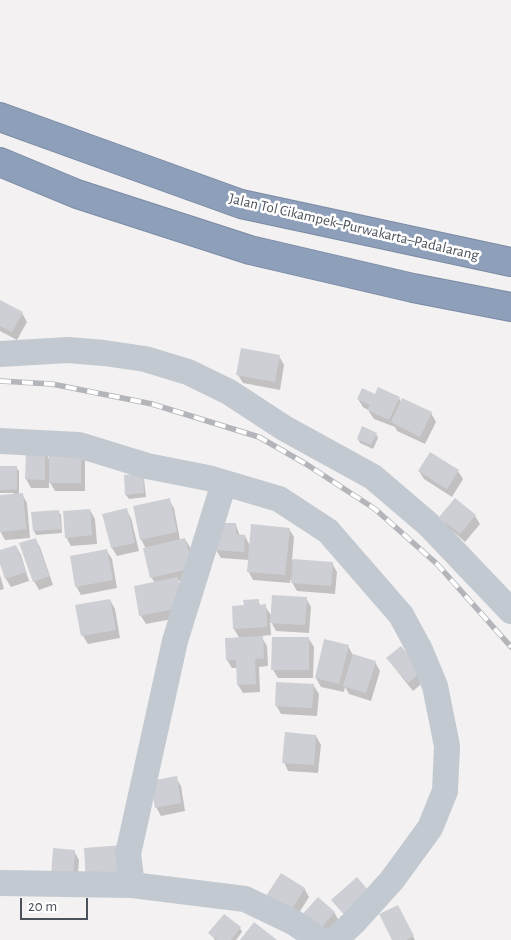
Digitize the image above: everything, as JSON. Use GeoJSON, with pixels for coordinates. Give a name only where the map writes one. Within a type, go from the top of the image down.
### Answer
{"type":"FeatureCollection","features":[{"type":"Feature","properties":{"kind":"highway","name":"Jalan Tol Cikampek–Purwakarta–Padalarang"},"geometry":{"type":"LineString","coordinates":[[0,117],[241,204],[511,262]]}},
{"type":"Feature","properties":{"kind":"highway"},"geometry":{"type":"LineString","coordinates":[[0,162],[77,194],[250,250],[413,288],[511,307]]}},
{"type":"Feature","properties":{"kind":"street"},"geometry":{"type":"LineString","coordinates":[[0,354],[68,350],[146,359],[188,372],[229,392],[284,428],[373,477],[428,524],[511,611]]}},
{"type":"Feature","properties":{"kind":"street"},"geometry":{"type":"LineString","coordinates":[[0,441],[79,445],[147,466],[224,483],[279,499],[328,532],[401,615],[420,650],[435,686],[447,746],[445,791],[430,828],[392,880],[335,940]]}},
{"type":"Feature","properties":{"kind":"street"},"geometry":{"type":"LineString","coordinates":[[132,884],[128,854],[173,651],[224,483]]}},
{"type":"Feature","properties":{"kind":"street"},"geometry":{"type":"LineString","coordinates":[[0,883],[132,884],[245,899],[292,922],[320,940]]}},
{"type":"Feature","properties":{"kind":"building"},"geometry":{"type":"Polygon","coordinates":[[[0,300],[23,312],[12,332],[0,326],[0,300]]]}},
{"type":"Feature","properties":{"kind":"building"},"geometry":{"type":"Polygon","coordinates":[[[241,348],[280,355],[275,382],[236,375],[241,348]]]}},
{"type":"Feature","properties":{"kind":"building"},"geometry":{"type":"Polygon","coordinates":[[[378,387],[400,397],[389,420],[367,410],[370,405],[357,399],[362,388],[375,394],[378,387]]]}},
{"type":"Feature","properties":{"kind":"building"},"geometry":{"type":"Polygon","coordinates":[[[402,398],[432,412],[420,437],[391,422],[402,398]]]}},
{"type":"Feature","properties":{"kind":"building"},"geometry":{"type":"Polygon","coordinates":[[[362,426],[377,433],[371,445],[357,439],[362,426]]]}},
{"type":"Feature","properties":{"kind":"building"},"geometry":{"type":"Polygon","coordinates":[[[26,450],[45,450],[45,480],[25,479],[26,450]]]}},
{"type":"Feature","properties":{"kind":"building"},"geometry":{"type":"Polygon","coordinates":[[[81,450],[81,483],[49,483],[49,451],[81,450]]]}},
{"type":"Feature","properties":{"kind":"building"},"geometry":{"type":"Polygon","coordinates":[[[430,452],[459,470],[447,489],[418,471],[430,452]]]}},
{"type":"Feature","properties":{"kind":"building"},"geometry":{"type":"Polygon","coordinates":[[[0,466],[17,466],[17,489],[0,490],[0,466]]]}},
{"type":"Feature","properties":{"kind":"building"},"geometry":{"type":"Polygon","coordinates":[[[143,473],[144,493],[125,495],[124,475],[143,473]]]}},
{"type":"Feature","properties":{"kind":"building"},"geometry":{"type":"Polygon","coordinates":[[[23,493],[26,529],[0,532],[0,495],[23,493]]]}},
{"type":"Feature","properties":{"kind":"building"},"geometry":{"type":"Polygon","coordinates":[[[170,498],[177,532],[140,540],[133,506],[170,498]]]}},
{"type":"Feature","properties":{"kind":"building"},"geometry":{"type":"Polygon","coordinates":[[[455,498],[476,515],[460,534],[439,517],[455,498]]]}},
{"type":"Feature","properties":{"kind":"building"},"geometry":{"type":"Polygon","coordinates":[[[127,508],[135,543],[111,548],[102,514],[127,508]]]}},
{"type":"Feature","properties":{"kind":"building"},"geometry":{"type":"Polygon","coordinates":[[[90,509],[92,535],[65,538],[63,511],[90,509]]]}},
{"type":"Feature","properties":{"kind":"building"},"geometry":{"type":"Polygon","coordinates":[[[59,510],[61,529],[33,531],[31,512],[59,510]]]}},
{"type":"Feature","properties":{"kind":"building"},"geometry":{"type":"Polygon","coordinates":[[[221,523],[236,523],[236,534],[245,535],[244,552],[215,550],[221,523]]]}},
{"type":"Feature","properties":{"kind":"building"},"geometry":{"type":"Polygon","coordinates":[[[251,524],[290,528],[285,575],[247,572],[251,524]]]}},
{"type":"Feature","properties":{"kind":"building"},"geometry":{"type":"Polygon","coordinates":[[[36,538],[49,576],[33,582],[19,543],[36,538]]]}},
{"type":"Feature","properties":{"kind":"building"},"geometry":{"type":"Polygon","coordinates":[[[185,538],[193,568],[150,578],[143,548],[185,538]]]}},
{"type":"Feature","properties":{"kind":"building"},"geometry":{"type":"Polygon","coordinates":[[[16,545],[26,572],[5,579],[0,564],[0,550],[16,545]]]}},
{"type":"Feature","properties":{"kind":"building"},"geometry":{"type":"Polygon","coordinates":[[[107,549],[113,580],[75,587],[70,556],[107,549]]]}},
{"type":"Feature","properties":{"kind":"building"},"geometry":{"type":"Polygon","coordinates":[[[293,559],[333,562],[331,586],[291,583],[293,559]]]}},
{"type":"Feature","properties":{"kind":"building"},"geometry":{"type":"Polygon","coordinates":[[[178,577],[184,607],[139,616],[134,586],[178,577]]]}},
{"type":"Feature","properties":{"kind":"building"},"geometry":{"type":"Polygon","coordinates":[[[272,595],[307,597],[305,625],[270,623],[272,595]]]}},
{"type":"Feature","properties":{"kind":"building"},"geometry":{"type":"Polygon","coordinates":[[[110,599],[116,630],[81,636],[75,605],[110,599]]]}},
{"type":"Feature","properties":{"kind":"building"},"geometry":{"type":"Polygon","coordinates":[[[259,599],[259,605],[266,604],[267,627],[233,629],[232,606],[244,605],[243,600],[259,599]]]}},
{"type":"Feature","properties":{"kind":"building"},"geometry":{"type":"Polygon","coordinates":[[[263,636],[264,658],[255,659],[256,684],[237,685],[236,660],[226,660],[225,638],[263,636]]]}},
{"type":"Feature","properties":{"kind":"building"},"geometry":{"type":"Polygon","coordinates":[[[272,637],[309,637],[309,670],[271,670],[272,637]]]}},
{"type":"Feature","properties":{"kind":"building"},"geometry":{"type":"Polygon","coordinates":[[[324,639],[349,645],[339,684],[315,678],[324,639]]]}},
{"type":"Feature","properties":{"kind":"building"},"geometry":{"type":"Polygon","coordinates":[[[401,646],[423,671],[408,683],[386,658],[401,646]]]}},
{"type":"Feature","properties":{"kind":"building"},"geometry":{"type":"Polygon","coordinates":[[[353,654],[376,661],[366,693],[343,686],[353,654]]]}},
{"type":"Feature","properties":{"kind":"building"},"geometry":{"type":"Polygon","coordinates":[[[276,682],[314,684],[312,708],[275,706],[276,682]]]}},
{"type":"Feature","properties":{"kind":"building"},"geometry":{"type":"Polygon","coordinates":[[[285,732],[316,735],[314,765],[282,763],[285,732]]]}},
{"type":"Feature","properties":{"kind":"building"},"geometry":{"type":"Polygon","coordinates":[[[177,776],[181,803],[155,808],[150,781],[177,776]]]}},
{"type":"Feature","properties":{"kind":"building"},"geometry":{"type":"Polygon","coordinates":[[[123,845],[125,879],[86,882],[84,848],[123,845]]]}},
{"type":"Feature","properties":{"kind":"building"},"geometry":{"type":"Polygon","coordinates":[[[53,848],[75,850],[73,879],[51,878],[53,848]]]}},
{"type":"Feature","properties":{"kind":"building"},"geometry":{"type":"Polygon","coordinates":[[[281,873],[305,888],[289,914],[264,899],[281,873]]]}},
{"type":"Feature","properties":{"kind":"building"},"geometry":{"type":"Polygon","coordinates":[[[357,877],[373,896],[348,919],[331,900],[357,877]]]}},
{"type":"Feature","properties":{"kind":"building"},"geometry":{"type":"Polygon","coordinates":[[[318,897],[335,912],[318,931],[301,916],[318,897]]]}},
{"type":"Feature","properties":{"kind":"building"},"geometry":{"type":"Polygon","coordinates":[[[398,905],[414,936],[406,940],[392,940],[379,914],[398,905]]]}},
{"type":"Feature","properties":{"kind":"building"},"geometry":{"type":"Polygon","coordinates":[[[224,914],[241,927],[231,940],[217,940],[208,933],[224,914]]]}},
{"type":"Feature","properties":{"kind":"building"},"geometry":{"type":"Polygon","coordinates":[[[254,922],[277,940],[240,940],[254,922]]]}},
{"type":"Feature","properties":{"kind":"railway"},"geometry":{"type":"LineString","coordinates":[[0,381],[52,384],[152,404],[259,437],[306,464],[375,509],[437,564],[511,647]]}}]}
